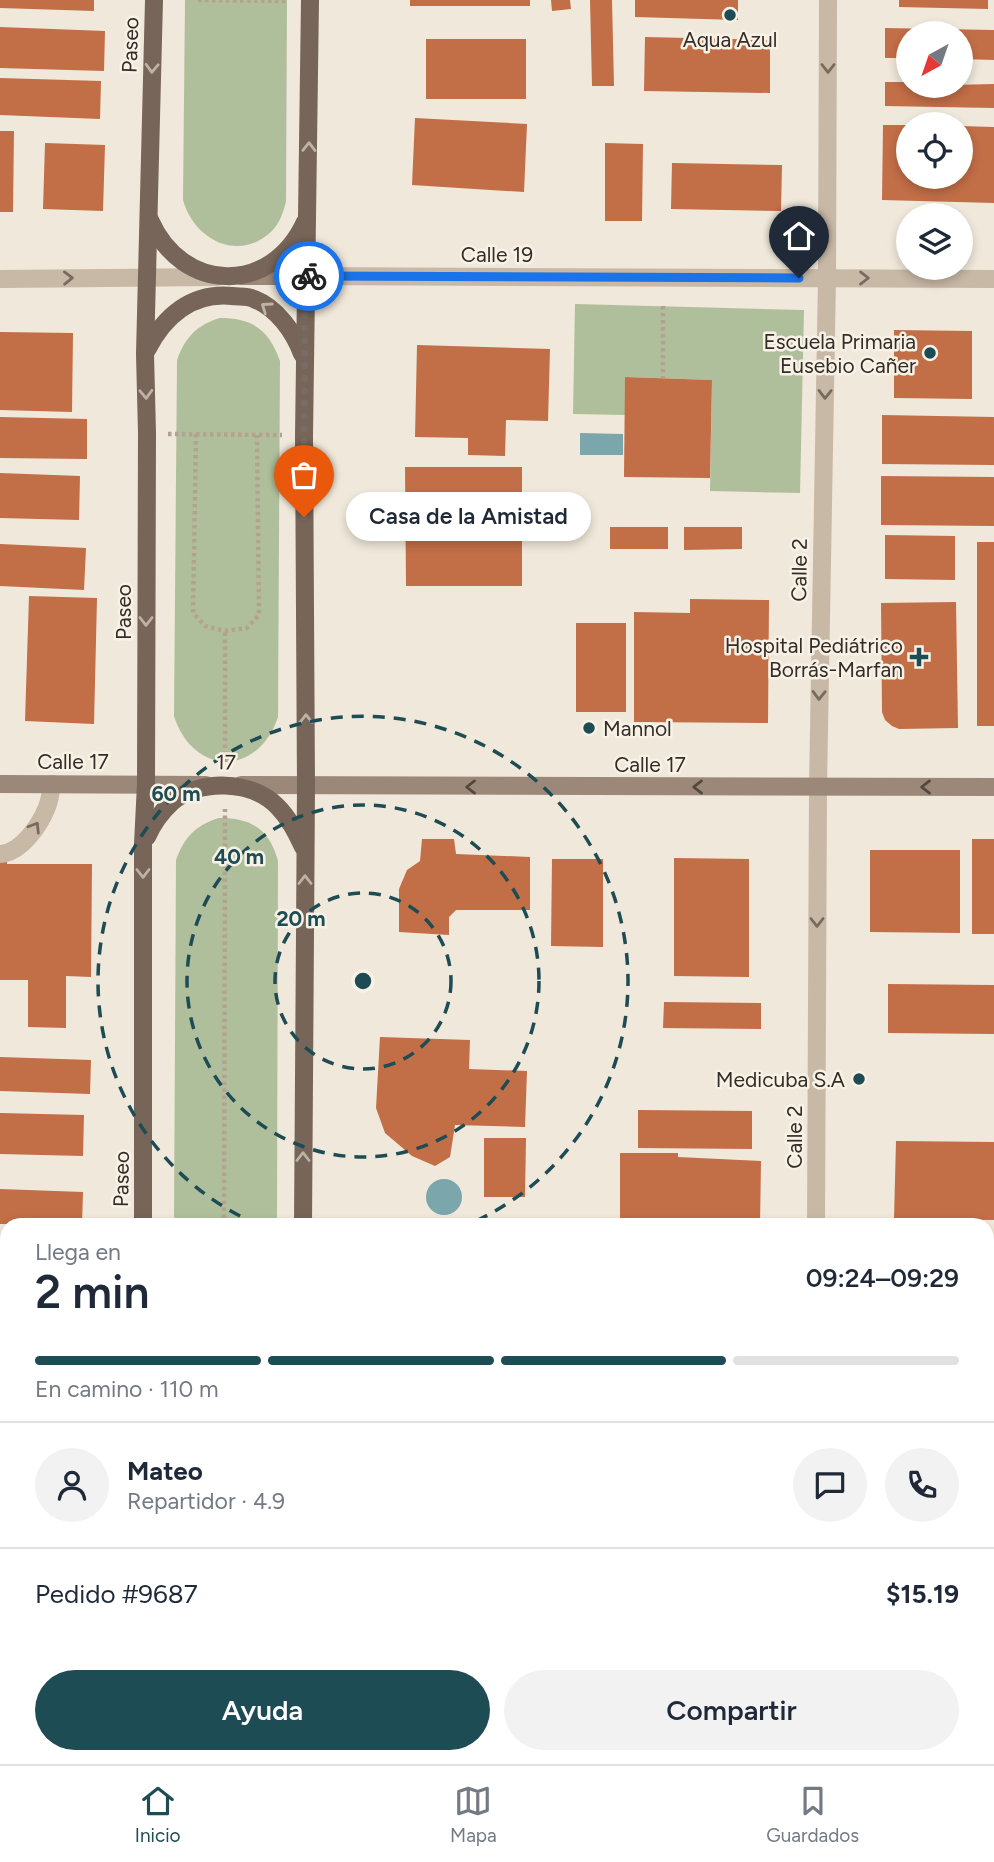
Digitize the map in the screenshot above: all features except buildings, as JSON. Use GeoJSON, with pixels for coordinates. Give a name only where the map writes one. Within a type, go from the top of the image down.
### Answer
{"type":"FeatureCollection","features":[{"type":"Feature","properties":{"kind":"main road","name":"Paseo"},"geometry":{"type":"LineString","coordinates":[[143,1218],[147,433],[145,355],[154,0]]}},
{"type":"Feature","properties":{"kind":"main road"},"geometry":{"type":"LineString","coordinates":[[303,1218],[306,854],[304,436],[310,1]]}},
{"type":"Feature","properties":{"kind":"main road"},"geometry":{"type":"LineString","coordinates":[[148,213],[158,238],[177,259],[201,272],[227,276],[254,272],[279,260],[297,240],[308,215]]}},
{"type":"Feature","properties":{"kind":"main road"},"geometry":{"type":"LineString","coordinates":[[145,355],[157,330],[176,311],[200,299],[227,296],[253,298],[277,315],[295,336],[305,361]]}},
{"type":"Feature","properties":{"kind":"main road"},"geometry":{"type":"LineString","coordinates":[[143,844],[155,820],[174,800],[199,789],[225,785],[252,791],[276,804],[293,825],[306,854]]}},
{"type":"Feature","properties":{"kind":"street","name":"Calle 2"},"geometry":{"type":"LineString","coordinates":[[816,1218],[818,787],[827,278],[828,0]]}},
{"type":"Feature","properties":{"kind":"street","name":"Calle 19"},"geometry":{"type":"LineString","coordinates":[[0,279],[305,276],[994,279]]}},
{"type":"Feature","properties":{"kind":"street","name":"Calle 17"},"geometry":{"type":"LineString","coordinates":[[0,784],[146,784]]}},
{"type":"Feature","properties":{"kind":"street"},"geometry":{"type":"LineString","coordinates":[[0,854],[19,846],[29,837],[47,807],[52,784]]}},
{"type":"Feature","properties":{"kind":"street","name":"17"},"geometry":{"type":"LineString","coordinates":[[146,784],[306,787]]}},
{"type":"Feature","properties":{"kind":"street","name":"Calle 17"},"geometry":{"type":"LineString","coordinates":[[306,787],[994,787]]}},
{"type":"Feature","properties":{"kind":"path"},"geometry":{"type":"LineString","coordinates":[[198,0],[310,1]]}},
{"type":"Feature","properties":{"kind":"path"},"geometry":{"type":"LineString","coordinates":[[663,306],[663,378]]}},
{"type":"Feature","properties":{"kind":"path"},"geometry":{"type":"LineString","coordinates":[[147,433],[304,436]]}},
{"type":"Feature","properties":{"kind":"path"},"geometry":{"type":"LineString","coordinates":[[196,434],[193,613],[205,626],[225,631],[247,628],[259,615],[257,435]]}},
{"type":"Feature","properties":{"kind":"path"},"geometry":{"type":"LineString","coordinates":[[225,631],[225,1218]]}},
{"type":"Feature","properties":{"kind":"green space"},"geometry":{"type":"Polygon","coordinates":[[[185,0],[287,0],[286,202],[272,231],[246,245],[219,243],[207,236],[189,214],[183,200],[185,0]]]}},
{"type":"Feature","properties":{"kind":"green space"},"geometry":{"type":"Polygon","coordinates":[[[575,304],[804,310],[800,493],[710,491],[712,380],[626,377],[625,415],[573,414],[575,304]]]}},
{"type":"Feature","properties":{"kind":"green space"},"geometry":{"type":"Polygon","coordinates":[[[220,318],[242,320],[258,328],[271,341],[280,361],[278,717],[269,737],[256,751],[241,759],[226,762],[210,759],[195,750],[183,736],[174,716],[177,360],[193,333],[220,318]]]}},
{"type":"Feature","properties":{"kind":"green space"},"geometry":{"type":"Polygon","coordinates":[[[219,818],[250,823],[270,841],[278,861],[277,1218],[174,1216],[176,860],[192,833],[219,818]]]}},
{"type":"Feature","properties":{"kind":"water"},"geometry":{"type":"Polygon","coordinates":[[[580,433],[623,434],[623,455],[580,455],[580,433]]]}},
{"type":"Feature","properties":{"kind":"water"},"geometry":{"type":"Polygon","coordinates":[[[444,1179],[456,1185],[462,1197],[456,1209],[444,1215],[432,1209],[426,1197],[432,1185],[444,1179]]]}},
{"type":"Feature","properties":{"kind":"way so far"},"geometry":{"type":"LineString","coordinates":[[304,517],[305,276],[309,276]]}},
{"type":"Feature","properties":{"kind":"place","name":"Aqua Azul"},"geometry":{"type":"Point","coordinates":[730,15]}},
{"type":"Feature","properties":{"kind":"place","name":"Escuela Primaria Eusebio Cañer"},"geometry":{"type":"Point","coordinates":[930,353]}},
{"type":"Feature","properties":{"kind":"place","name":"Casa de la Amistad"},"geometry":{"type":"Point","coordinates":[304,517]}},
{"type":"Feature","properties":{"kind":"place","name":"Hospital Pediátrico Borrás-Marfan"},"geometry":{"type":"Point","coordinates":[919,657]}},
{"type":"Feature","properties":{"kind":"place","name":"Mannol"},"geometry":{"type":"Point","coordinates":[589,728]}},
{"type":"Feature","properties":{"kind":"place","name":"Medicuba S.A"},"geometry":{"type":"Point","coordinates":[859,1079]}},
{"type":"Feature","properties":{"kind":"route"},"geometry":{"type":"LineString","coordinates":[[309,276],[799,278]]}}]}
